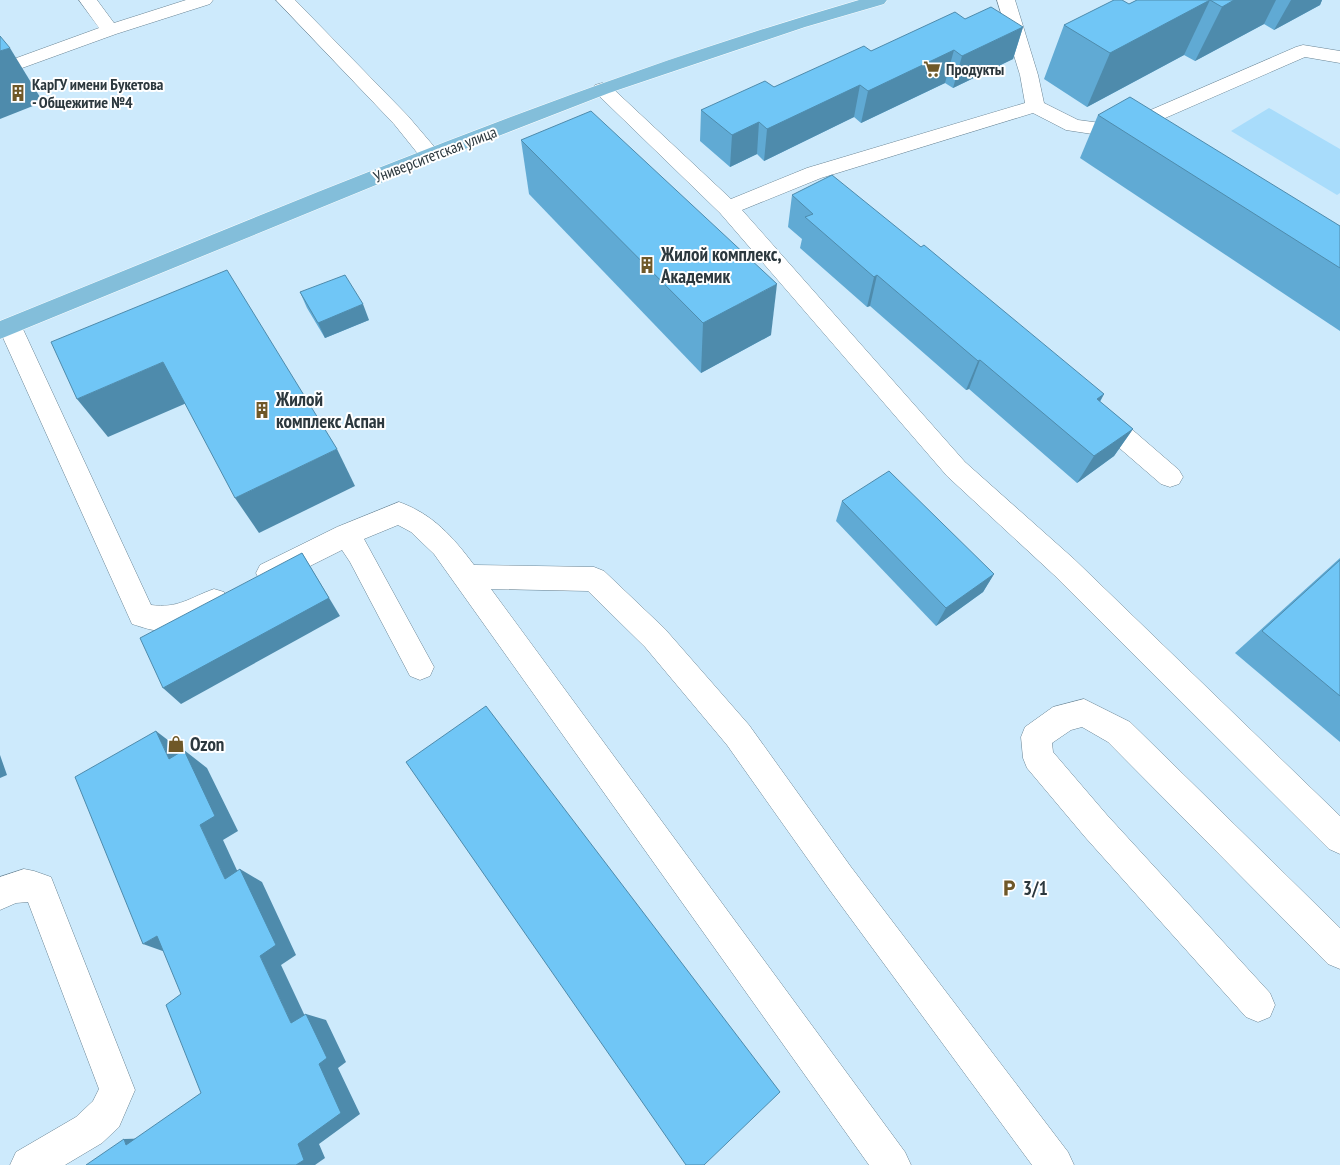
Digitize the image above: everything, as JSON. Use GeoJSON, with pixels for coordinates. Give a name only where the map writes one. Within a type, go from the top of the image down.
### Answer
{"type":"FeatureCollection","features":[{"type":"Feature","properties":{"kind":"main road","name":"Университетская улица"},"geometry":{"type":"LineString","coordinates":[[5,328],[430,155],[602,89],[798,23],[878,0]]}},
{"type":"Feature","properties":{"kind":"lane"},"geometry":{"type":"LineString","coordinates":[[88,0],[110,30]]}},
{"type":"Feature","properties":{"kind":"lane"},"geometry":{"type":"LineString","coordinates":[[0,70],[110,30],[204,0]]}},
{"type":"Feature","properties":{"kind":"lane"},"geometry":{"type":"LineString","coordinates":[[285,0],[401,120],[430,155]]}},
{"type":"Feature","properties":{"kind":"lane"},"geometry":{"type":"LineString","coordinates":[[1006,0],[1029,75],[1035,106]]}},
{"type":"Feature","properties":{"kind":"lane"},"geometry":{"type":"LineString","coordinates":[[1117,131],[1303,51],[1340,57]]}},
{"type":"Feature","properties":{"kind":"lane"},"geometry":{"type":"LineString","coordinates":[[602,89],[728,208],[956,468],[1064,567],[1340,838]]}},
{"type":"Feature","properties":{"kind":"lane"},"geometry":{"type":"LineString","coordinates":[[728,208],[814,173],[1035,106],[1073,126],[1117,131],[1142,147]]}},
{"type":"Feature","properties":{"kind":"lane"},"geometry":{"type":"LineString","coordinates":[[814,173],[837,192]]}},
{"type":"Feature","properties":{"kind":"lane"},"geometry":{"type":"LineString","coordinates":[[5,328],[142,615],[159,620],[183,617],[346,535],[399,513],[420,524],[444,546],[892,1165]]}},
{"type":"Feature","properties":{"kind":"lane"},"geometry":{"type":"LineString","coordinates":[[1080,399],[1170,477]]}},
{"type":"Feature","properties":{"kind":"lane"},"geometry":{"type":"LineString","coordinates":[[346,535],[360,554],[420,667]]}},
{"type":"Feature","properties":{"kind":"lane"},"geometry":{"type":"LineString","coordinates":[[466,577],[594,579],[655,638],[738,735],[840,878],[1055,1165]]}},
{"type":"Feature","properties":{"kind":"lane"},"geometry":{"type":"LineString","coordinates":[[1258,1004],[1096,826],[1038,758],[1036,736],[1064,717],[1084,714],[1118,732],[1340,952]]}},
{"type":"Feature","properties":{"kind":"lane"},"geometry":{"type":"LineString","coordinates":[[0,894],[18,885],[39,889],[117,1090],[106,1114],[89,1130],[29,1165]]}},
{"type":"Feature","properties":{"kind":"shaded area"},"geometry":{"type":"Polygon","coordinates":[[[1269,108],[1340,149],[1340,193],[1337,195],[1231,131],[1269,108]]]}},
{"type":"Feature","properties":{"kind":"building"},"geometry":{"type":"Polygon","coordinates":[[[1114,0],[1122,0],[1129,4],[1137,0],[1210,0],[1110,53],[1064,25],[1114,0]]]}},
{"type":"Feature","properties":{"kind":"building"},"geometry":{"type":"Polygon","coordinates":[[[1210,0],[1234,0],[1222,7],[1210,0]]]}},
{"type":"Feature","properties":{"kind":"building"},"geometry":{"type":"Polygon","coordinates":[[[991,7],[1023,27],[962,56],[954,50],[868,91],[860,85],[767,129],[759,122],[732,135],[701,110],[765,81],[774,87],[864,46],[871,51],[955,12],[965,19],[991,7]]]}},
{"type":"Feature","properties":{"kind":"building"},"geometry":{"type":"Polygon","coordinates":[[[0,36],[10,48],[0,51],[0,36]]]}},
{"type":"Feature","properties":{"kind":"building"},"geometry":{"type":"Polygon","coordinates":[[[1130,97],[1340,226],[1340,268],[1098,115],[1130,97]]]}},
{"type":"Feature","properties":{"kind":"building"},"geometry":{"type":"Polygon","coordinates":[[[591,111],[777,284],[703,323],[521,140],[591,111]]]}},
{"type":"Feature","properties":{"kind":"building"},"geometry":{"type":"Polygon","coordinates":[[[832,175],[921,247],[924,245],[1104,394],[1097,399],[1133,429],[1094,456],[877,275],[874,277],[805,217],[813,214],[792,195],[832,175]]]}},
{"type":"Feature","properties":{"kind":"building","name":"Жилой комплекс Аспан"},"geometry":{"type":"Polygon","coordinates":[[[227,270],[337,449],[235,498],[163,362],[77,399],[51,342],[227,270]]]}},
{"type":"Feature","properties":{"kind":"building"},"geometry":{"type":"Polygon","coordinates":[[[345,275],[363,304],[318,323],[300,292],[345,275]]]}},
{"type":"Feature","properties":{"kind":"building"},"geometry":{"type":"Polygon","coordinates":[[[889,471],[994,574],[946,608],[842,501],[889,471]]]}},
{"type":"Feature","properties":{"kind":"building"},"geometry":{"type":"Polygon","coordinates":[[[302,553],[329,598],[163,688],[140,638],[302,553]]]}},
{"type":"Feature","properties":{"kind":"building"},"geometry":{"type":"Polygon","coordinates":[[[1340,560],[1340,696],[1262,631],[1340,560]]]}},
{"type":"Feature","properties":{"kind":"building"},"geometry":{"type":"Polygon","coordinates":[[[486,706],[780,1092],[704,1165],[686,1165],[406,762],[486,706]]]}},
{"type":"Feature","properties":{"kind":"building"},"geometry":{"type":"Polygon","coordinates":[[[156,731],[169,759],[184,750],[215,816],[200,825],[225,879],[240,869],[276,945],[260,956],[291,1023],[306,1014],[327,1058],[319,1064],[341,1113],[298,1144],[304,1160],[296,1165],[86,1165],[124,1139],[126,1145],[201,1093],[166,1005],[181,994],[157,936],[143,944],[75,777],[156,731]]]}},
{"type":"Feature","properties":{"kind":"place","name":"Продукты"},"geometry":{"type":"Point","coordinates":[932,69]}},
{"type":"Feature","properties":{"kind":"place","name":"КарГУ имени Букетова - Общежитие №4"},"geometry":{"type":"Point","coordinates":[18,93]}},
{"type":"Feature","properties":{"kind":"place","name":"Жилой комплекс, Академик"},"geometry":{"type":"Point","coordinates":[647,265]}},
{"type":"Feature","properties":{"kind":"place","name":"Жилой комплекс Аспан"},"geometry":{"type":"Point","coordinates":[262,410]}},
{"type":"Feature","properties":{"kind":"place","name":"Ozon"},"geometry":{"type":"Point","coordinates":[176,744]}},
{"type":"Feature","properties":{"kind":"place","name":"3/1"},"geometry":{"type":"Point","coordinates":[1009,888]}}]}
